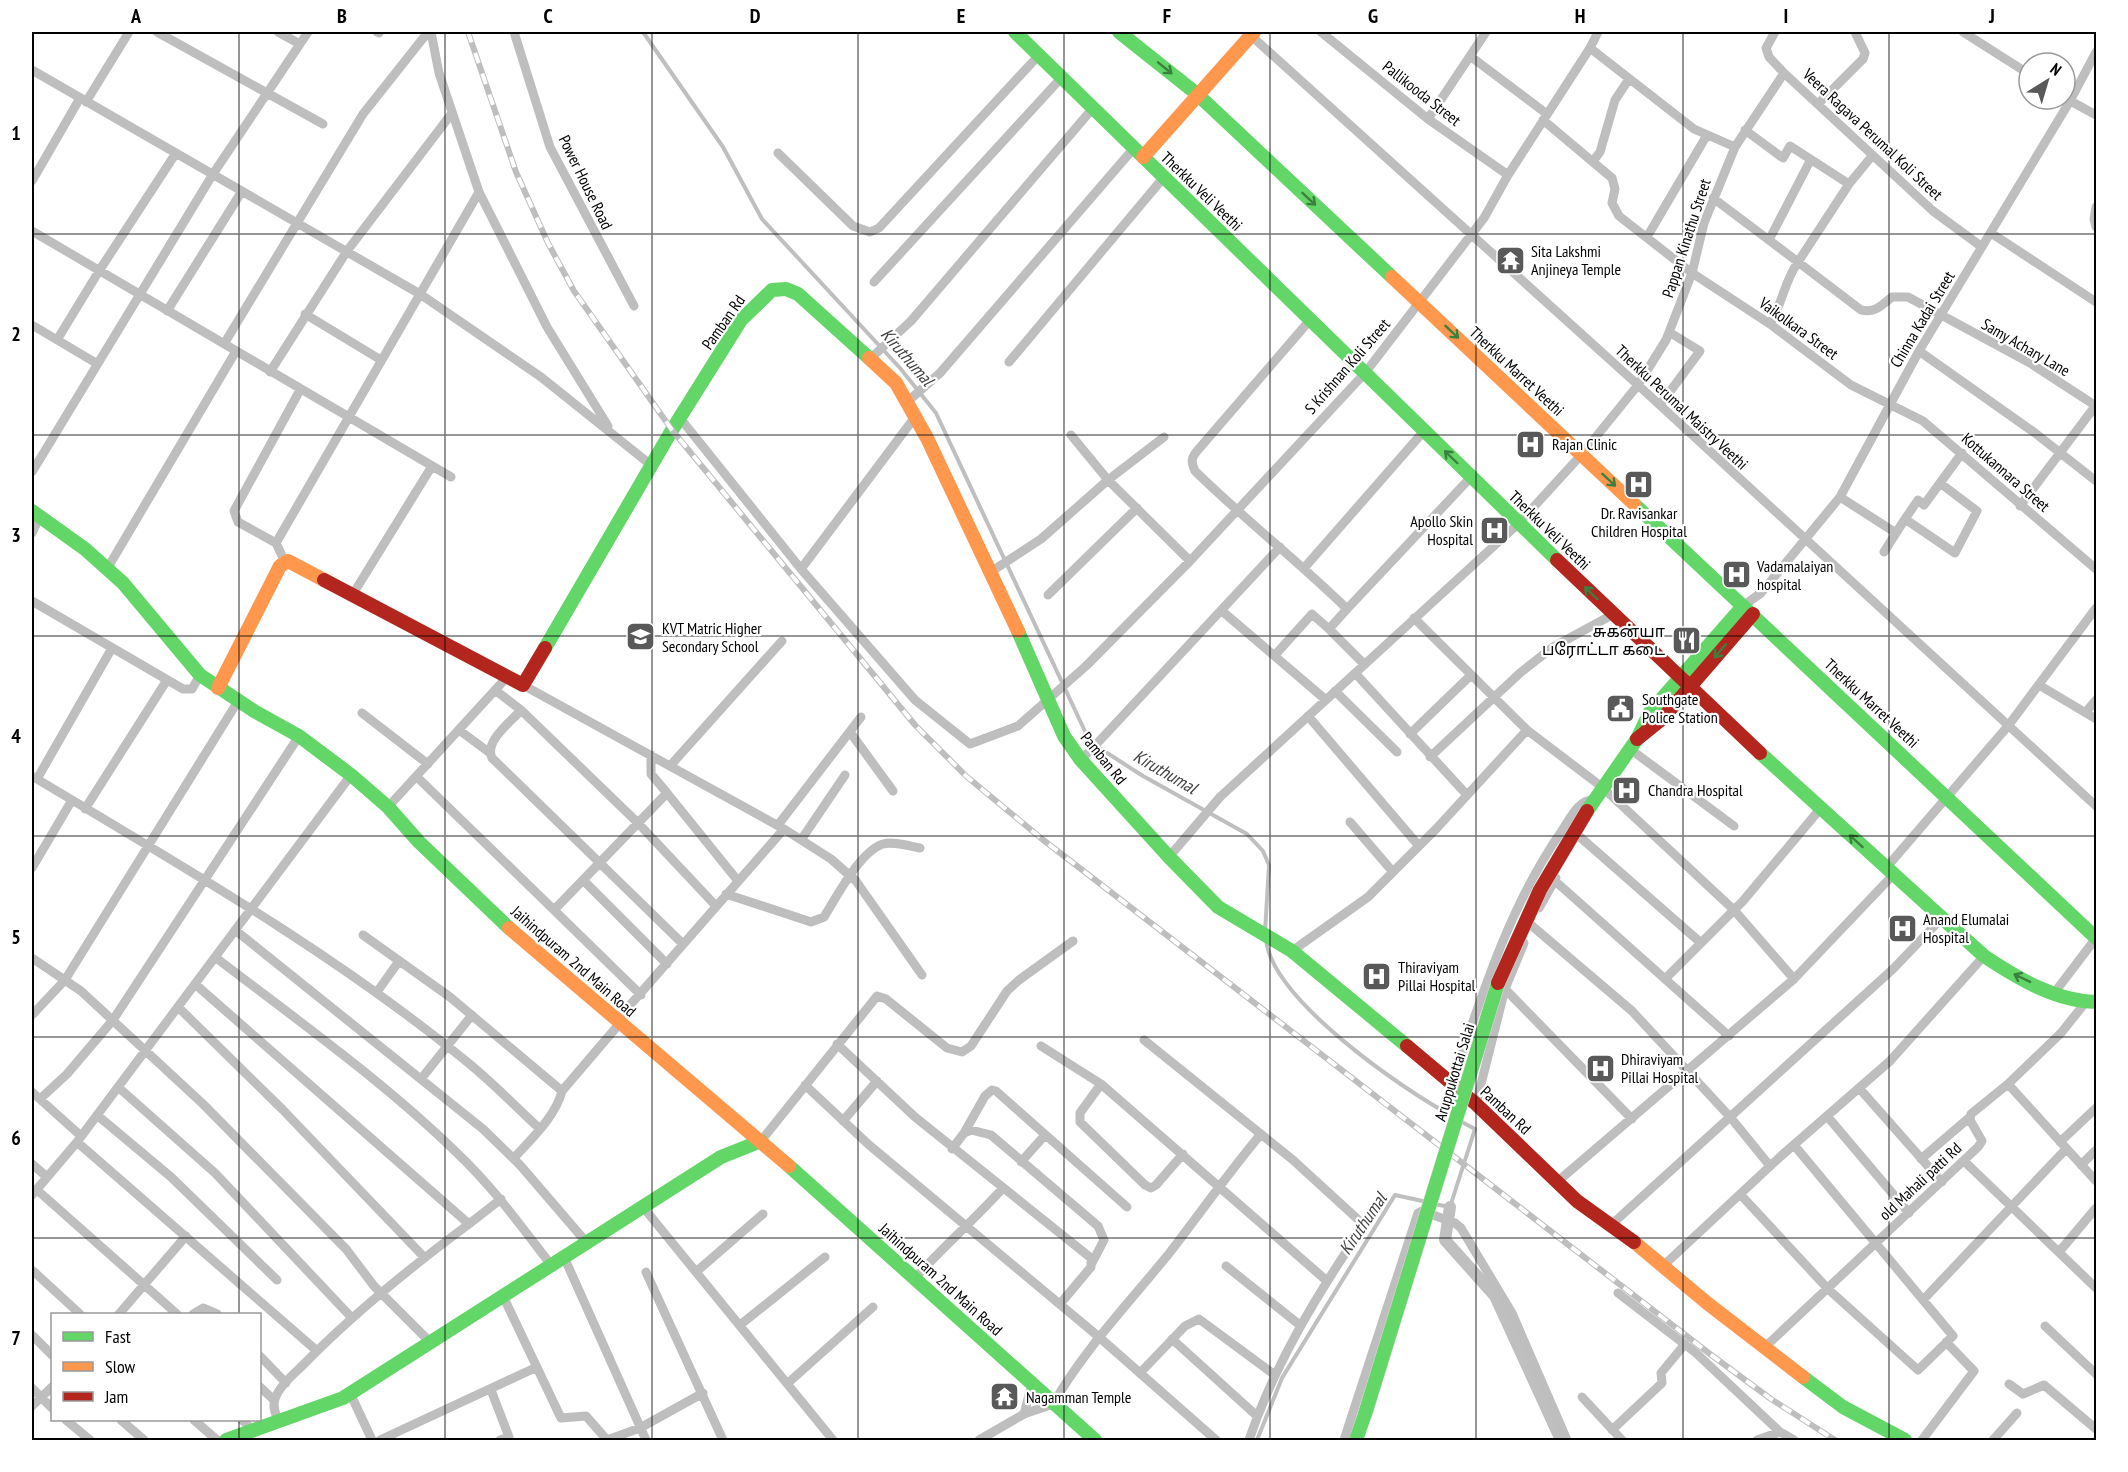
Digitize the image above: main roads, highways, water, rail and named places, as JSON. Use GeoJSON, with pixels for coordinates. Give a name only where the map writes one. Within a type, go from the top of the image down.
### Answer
{"type":"FeatureCollection","features":[{"type":"Feature","properties":{"kind":"waterway","name":"Kiruthumal"},"geometry":{"type":"LineString","coordinates":[[643,32],[723,147],[762,219],[900,368],[936,413],[1090,742],[1143,776],[1247,834],[1263,851],[1269,865],[1265,932]]}},
{"type":"Feature","properties":{"kind":"waterway","name":"Kiruthumal"},"geometry":{"type":"LineString","coordinates":[[1266,939],[1273,963],[1290,988],[1314,1015],[1373,1065],[1454,1117]]}},
{"type":"Feature","properties":{"kind":"waterway","name":"Kiruthumal"},"geometry":{"type":"LineString","coordinates":[[1434,1204],[1450,1207],[1475,1129],[1460,1121]]}},
{"type":"Feature","properties":{"kind":"waterway","name":"Kiruthumal"},"geometry":{"type":"LineString","coordinates":[[1257,1440],[1282,1378],[1395,1195],[1427,1202]]}},
{"type":"Feature","properties":{"kind":"waterway"},"geometry":{"type":"LineString","coordinates":[[1450,1207],[1445,1240],[1495,1296],[1561,1440]]}},
{"type":"Feature","properties":{"kind":"railway"},"geometry":{"type":"LineString","coordinates":[[468,32],[516,172],[548,243],[574,291],[672,430],[915,725],[966,776],[1042,839],[1710,1354],[1771,1399],[1835,1440]]}},
{"type":"Feature","properties":{"kind":"place","name":"Sita Lakshmi Anjineya Temple"},"geometry":{"type":"Point","coordinates":[1510,260]}},
{"type":"Feature","properties":{"kind":"place","name":"Rajan Clinic"},"geometry":{"type":"Point","coordinates":[1531,444]}},
{"type":"Feature","properties":{"kind":"place","name":"Dr. Ravisankar Children Hospital"},"geometry":{"type":"Point","coordinates":[1639,485]}},
{"type":"Feature","properties":{"kind":"place","name":"Apollo Skin Hospital"},"geometry":{"type":"Point","coordinates":[1494,530]}},
{"type":"Feature","properties":{"kind":"place","name":"Vadamalaiyan hospital"},"geometry":{"type":"Point","coordinates":[1736,575]}},
{"type":"Feature","properties":{"kind":"place","name":"KVT Matric Higher Secondary School"},"geometry":{"type":"Point","coordinates":[641,637]}},
{"type":"Feature","properties":{"kind":"place","name":"சுகன்யா பரோட்டா கடை"},"geometry":{"type":"Point","coordinates":[1686,640]}},
{"type":"Feature","properties":{"kind":"place","name":"Southgate Police Station"},"geometry":{"type":"Point","coordinates":[1621,708]}},
{"type":"Feature","properties":{"kind":"place","name":"Chandra Hospital"},"geometry":{"type":"Point","coordinates":[1627,790]}},
{"type":"Feature","properties":{"kind":"place","name":"Anand Elumalai Hospital"},"geometry":{"type":"Point","coordinates":[1902,928]}},
{"type":"Feature","properties":{"kind":"place","name":"Thiraviyam Pillai Hospital"},"geometry":{"type":"Point","coordinates":[1377,976]}},
{"type":"Feature","properties":{"kind":"place","name":"Dhiraviyam Pillai Hospital"},"geometry":{"type":"Point","coordinates":[1600,1068]}},
{"type":"Feature","properties":{"kind":"place","name":"Nagamman Temple"},"geometry":{"type":"Point","coordinates":[1005,1397]}}]}
